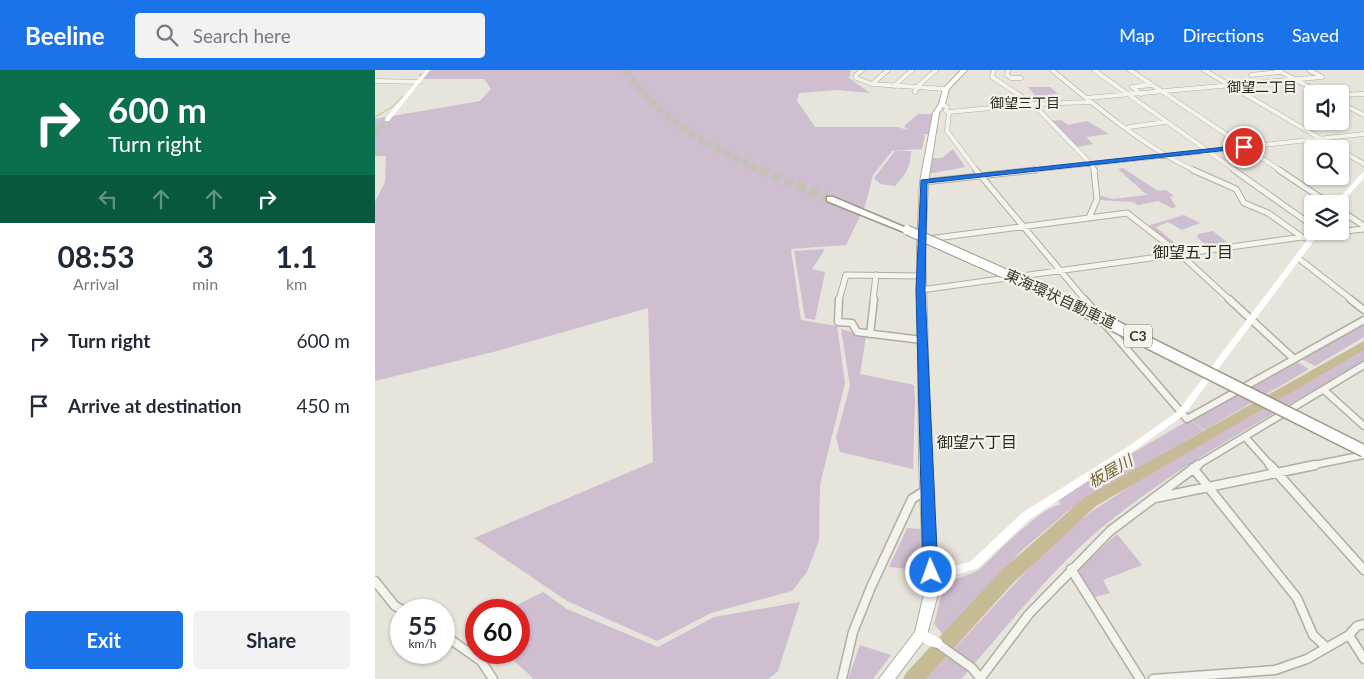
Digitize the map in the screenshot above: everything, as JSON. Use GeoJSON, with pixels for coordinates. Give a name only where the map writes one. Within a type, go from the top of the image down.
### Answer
{"type":"FeatureCollection","features":[{"type":"Feature","properties":{"kind":"highway","name":"東海環状自動車道"},"geometry":{"type":"LineString","coordinates":[[830,199],[907,230],[1088,311],[1364,453]]}},
{"type":"Feature","properties":{"kind":"main road"},"geometry":{"type":"LineString","coordinates":[[886,679],[921,634],[931,594],[926,490],[921,290],[923,182],[936,113],[942,104],[946,89],[964,70]]}},
{"type":"Feature","properties":{"kind":"street"},"geometry":{"type":"LineString","coordinates":[[387,120],[428,70]]}},
{"type":"Feature","properties":{"kind":"street"},"geometry":{"type":"LineString","coordinates":[[862,70],[856,75],[856,78],[872,84],[946,89]]}},
{"type":"Feature","properties":{"kind":"street"},"geometry":{"type":"LineString","coordinates":[[872,84],[888,70]]}},
{"type":"Feature","properties":{"kind":"street"},"geometry":{"type":"LineString","coordinates":[[894,86],[912,70]]}},
{"type":"Feature","properties":{"kind":"street"},"geometry":{"type":"LineString","coordinates":[[915,92],[917,87],[936,70]]}},
{"type":"Feature","properties":{"kind":"street"},"geometry":{"type":"LineString","coordinates":[[995,70],[992,77],[1033,104],[1091,164],[1096,174],[1097,199],[1089,218]]}},
{"type":"Feature","properties":{"kind":"street"},"geometry":{"type":"LineString","coordinates":[[1009,70],[1007,75],[1011,78],[1021,78]]}},
{"type":"Feature","properties":{"kind":"street"},"geometry":{"type":"LineString","coordinates":[[1053,70],[1091,102],[1189,169],[1236,188],[1244,203],[1304,229]]}},
{"type":"Feature","properties":{"kind":"street"},"geometry":{"type":"LineString","coordinates":[[1094,70],[1207,151],[1304,227]]}},
{"type":"Feature","properties":{"kind":"street"},"geometry":{"type":"LineString","coordinates":[[1129,70],[1316,195]]}},
{"type":"Feature","properties":{"kind":"street"},"geometry":{"type":"LineString","coordinates":[[1204,70],[1323,140]]}},
{"type":"Feature","properties":{"kind":"street"},"geometry":{"type":"LineString","coordinates":[[1277,70],[1306,85]]}},
{"type":"Feature","properties":{"kind":"street"},"geometry":{"type":"LineString","coordinates":[[1086,98],[1323,77],[1309,70]]}},
{"type":"Feature","properties":{"kind":"street"},"geometry":{"type":"LineString","coordinates":[[1251,75],[1281,72]]}},
{"type":"Feature","properties":{"kind":"street"},"geometry":{"type":"LineString","coordinates":[[375,81],[420,82]]}},
{"type":"Feature","properties":{"kind":"street"},"geometry":{"type":"LineString","coordinates":[[1141,94],[1132,87],[1151,85]]}},
{"type":"Feature","properties":{"kind":"street"},"geometry":{"type":"LineString","coordinates":[[1349,95],[1364,94]]}},
{"type":"Feature","properties":{"kind":"street"},"geometry":{"type":"LineString","coordinates":[[949,112],[1033,104],[1091,102]]}},
{"type":"Feature","properties":{"kind":"street"},"geometry":{"type":"LineString","coordinates":[[942,104],[947,107],[946,111],[949,112],[947,131],[957,147],[1187,420],[1293,358],[1364,320]]}},
{"type":"Feature","properties":{"kind":"street"},"geometry":{"type":"LineString","coordinates":[[1349,108],[1364,115]]}},
{"type":"Feature","properties":{"kind":"street"},"geometry":{"type":"LineString","coordinates":[[1129,127],[1166,122]]}},
{"type":"Feature","properties":{"kind":"street"},"geometry":{"type":"LineString","coordinates":[[923,182],[1364,134]]}},
{"type":"Feature","properties":{"kind":"street"},"geometry":{"type":"LineString","coordinates":[[1349,155],[1364,164]]}},
{"type":"Feature","properties":{"kind":"street"},"geometry":{"type":"LineString","coordinates":[[1345,195],[1364,174]]}},
{"type":"Feature","properties":{"kind":"street"},"geometry":{"type":"LineString","coordinates":[[921,240],[1127,213],[1180,254],[1293,358]]}},
{"type":"Feature","properties":{"kind":"street"},"geometry":{"type":"LineString","coordinates":[[1349,216],[1364,227]]}},
{"type":"Feature","properties":{"kind":"street"},"geometry":{"type":"LineString","coordinates":[[1349,229],[1364,227]]}},
{"type":"Feature","properties":{"kind":"street"},"geometry":{"type":"LineString","coordinates":[[921,290],[1061,269],[1180,254],[1304,234]]}},
{"type":"Feature","properties":{"kind":"street"},"geometry":{"type":"LineString","coordinates":[[931,572],[949,572],[974,565],[1026,516],[1132,448],[1181,413],[1298,258],[1308,240]]}},
{"type":"Feature","properties":{"kind":"street"},"geometry":{"type":"LineString","coordinates":[[1298,258],[1364,310]]}},
{"type":"Feature","properties":{"kind":"street"},"geometry":{"type":"LineString","coordinates":[[921,276],[845,275],[838,302],[838,322],[853,323],[857,332],[922,340]]}},
{"type":"Feature","properties":{"kind":"street"},"geometry":{"type":"LineString","coordinates":[[870,334],[876,275]]}},
{"type":"Feature","properties":{"kind":"street"},"geometry":{"type":"LineString","coordinates":[[921,634],[972,668],[981,679],[1029,614],[1110,531],[1193,468],[1246,438],[1364,365]]}},
{"type":"Feature","properties":{"kind":"street"},"geometry":{"type":"LineString","coordinates":[[1324,390],[1364,426]]}},
{"type":"Feature","properties":{"kind":"street"},"geometry":{"type":"LineString","coordinates":[[1246,438],[1364,570]]}},
{"type":"Feature","properties":{"kind":"street"},"geometry":{"type":"LineString","coordinates":[[1151,499],[1364,453]]}},
{"type":"Feature","properties":{"kind":"street"},"geometry":{"type":"LineString","coordinates":[[1193,468],[1297,598],[1313,635],[1325,647]]}},
{"type":"Feature","properties":{"kind":"street"},"geometry":{"type":"LineString","coordinates":[[842,679],[843,665],[859,611],[912,499],[926,490]]}},
{"type":"Feature","properties":{"kind":"street"},"geometry":{"type":"LineString","coordinates":[[1071,569],[1140,679]]}},
{"type":"Feature","properties":{"kind":"street"},"geometry":{"type":"LineString","coordinates":[[375,581],[390,600]]}},
{"type":"Feature","properties":{"kind":"street"},"geometry":{"type":"LineString","coordinates":[[1153,679],[1275,670],[1307,659],[1349,635],[1357,626],[1364,624]]}},
{"type":"Feature","properties":{"kind":"street"},"geometry":{"type":"LineString","coordinates":[[1349,635],[1364,659]]}},
{"type":"Feature","properties":{"kind":"street"},"geometry":{"type":"LineString","coordinates":[[455,643],[481,661],[493,679]]}},
{"type":"Feature","properties":{"kind":"shaded area"},"geometry":{"type":"Polygon","coordinates":[[[433,70],[851,70],[849,78],[870,93],[838,90],[799,93],[797,101],[815,127],[897,127],[908,130],[904,126],[918,114],[934,114],[931,134],[922,134],[925,135],[922,149],[892,151],[873,175],[865,206],[846,245],[791,249],[801,320],[837,326],[845,383],[820,485],[819,541],[807,572],[792,591],[711,613],[657,641],[567,601],[474,538],[653,462],[648,308],[497,351],[375,381],[375,202],[385,182],[386,156],[375,156],[375,119],[480,101],[491,89],[484,79],[420,79],[419,74],[433,70]]]}},
{"type":"Feature","properties":{"kind":"shaded area"},"geometry":{"type":"Polygon","coordinates":[[[1028,87],[1050,87],[1058,94],[1053,94],[1059,102],[1033,103],[1029,99],[1037,98],[1028,87]]]}},
{"type":"Feature","properties":{"kind":"shaded area"},"geometry":{"type":"Polygon","coordinates":[[[1061,120],[1068,125],[1087,121],[1109,134],[1086,137],[1093,144],[1076,147],[1051,121],[1061,120]]]}},
{"type":"Feature","properties":{"kind":"shaded area"},"geometry":{"type":"Polygon","coordinates":[[[953,149],[965,167],[928,174],[931,158],[942,158],[953,149]]]}},
{"type":"Feature","properties":{"kind":"shaded area"},"geometry":{"type":"Polygon","coordinates":[[[895,151],[911,151],[907,170],[895,186],[880,184],[874,178],[895,151]]]}},
{"type":"Feature","properties":{"kind":"shaded area"},"geometry":{"type":"Polygon","coordinates":[[[1123,168],[1158,191],[1166,190],[1174,196],[1170,197],[1176,207],[1172,208],[1158,201],[1138,205],[1133,202],[1099,200],[1098,195],[1113,199],[1147,195],[1118,169],[1123,168]]]}},
{"type":"Feature","properties":{"kind":"shaded area"},"geometry":{"type":"Polygon","coordinates":[[[1184,215],[1200,223],[1182,230],[1168,222],[1156,227],[1183,250],[1180,251],[1147,226],[1184,215]]]}},
{"type":"Feature","properties":{"kind":"shaded area"},"geometry":{"type":"Polygon","coordinates":[[[1213,231],[1229,244],[1208,247],[1197,237],[1198,234],[1213,231]]]}},
{"type":"Feature","properties":{"kind":"shaded area"},"geometry":{"type":"Polygon","coordinates":[[[825,249],[812,269],[825,272],[815,320],[805,318],[794,251],[825,249]]]}},
{"type":"Feature","properties":{"kind":"shaded area"},"geometry":{"type":"Polygon","coordinates":[[[1364,322],[1364,337],[1315,366],[1298,357],[1364,322]]]}},
{"type":"Feature","properties":{"kind":"shaded area"},"geometry":{"type":"Polygon","coordinates":[[[841,329],[866,336],[860,374],[914,385],[913,469],[840,452],[836,438],[850,386],[841,329]]]}},
{"type":"Feature","properties":{"kind":"shaded area"},"geometry":{"type":"Polygon","coordinates":[[[1364,348],[1364,361],[1199,458],[1106,524],[1049,578],[961,679],[926,679],[1034,563],[1072,527],[1094,510],[1158,468],[1364,348]]]}},
{"type":"Feature","properties":{"kind":"shaded area"},"geometry":{"type":"Polygon","coordinates":[[[1293,360],[1309,369],[1205,430],[1190,420],[1293,360]]]}},
{"type":"Feature","properties":{"kind":"shaded area"},"geometry":{"type":"Polygon","coordinates":[[[1189,420],[1204,430],[1068,511],[1020,552],[945,637],[934,624],[942,595],[949,583],[978,570],[1031,521],[1052,507],[1060,505],[1059,500],[1095,475],[1189,420]]]}},
{"type":"Feature","properties":{"kind":"shaded area"},"geometry":{"type":"Polygon","coordinates":[[[907,528],[922,529],[920,570],[889,567],[907,528]]]}},
{"type":"Feature","properties":{"kind":"shaded area"},"geometry":{"type":"Polygon","coordinates":[[[1117,534],[1142,565],[1103,580],[1110,593],[1095,597],[1077,570],[1117,534]]]}},
{"type":"Feature","properties":{"kind":"shaded area"},"geometry":{"type":"Polygon","coordinates":[[[543,592],[567,609],[658,647],[714,617],[800,602],[778,671],[768,679],[534,679],[517,664],[530,664],[529,599],[543,592]]]}},
{"type":"Feature","properties":{"kind":"shaded area"},"geometry":{"type":"Polygon","coordinates":[[[860,645],[891,655],[873,679],[848,679],[860,645]]]}},
{"type":"Feature","properties":{"kind":"waterway"},"geometry":{"type":"LineString","coordinates":[[375,117],[392,107],[403,96]]}},
{"type":"Feature","properties":{"kind":"waterway","name":"板屋川"},"geometry":{"type":"LineString","coordinates":[[913,679],[1007,577],[1090,502],[1364,345]]}},
{"type":"Feature","properties":{"kind":"tunnel"},"geometry":{"type":"LineString","coordinates":[[625,70],[654,103],[687,130],[723,152],[763,171]]}},
{"type":"Feature","properties":{"kind":"tunnel"},"geometry":{"type":"LineString","coordinates":[[375,134],[387,120]]}},
{"type":"Feature","properties":{"kind":"tunnel"},"geometry":{"type":"LineString","coordinates":[[760,170],[830,199]]}},
{"type":"Feature","properties":{"kind":"district","name":"御望二丁目"},"geometry":{"type":"Point","coordinates":[1262,87]}},
{"type":"Feature","properties":{"kind":"district","name":"御望三丁目"},"geometry":{"type":"Point","coordinates":[1025,103]}},
{"type":"Feature","properties":{"kind":"district","name":"御望五丁目"},"geometry":{"type":"Point","coordinates":[1193,252]}},
{"type":"Feature","properties":{"kind":"district","name":"御望六丁目"},"geometry":{"type":"Point","coordinates":[977,442]}},
{"type":"Feature","properties":{"kind":"route"},"geometry":{"type":"LineString","coordinates":[[931,572],[926,490],[921,290],[923,182],[1244,147]]}}]}
